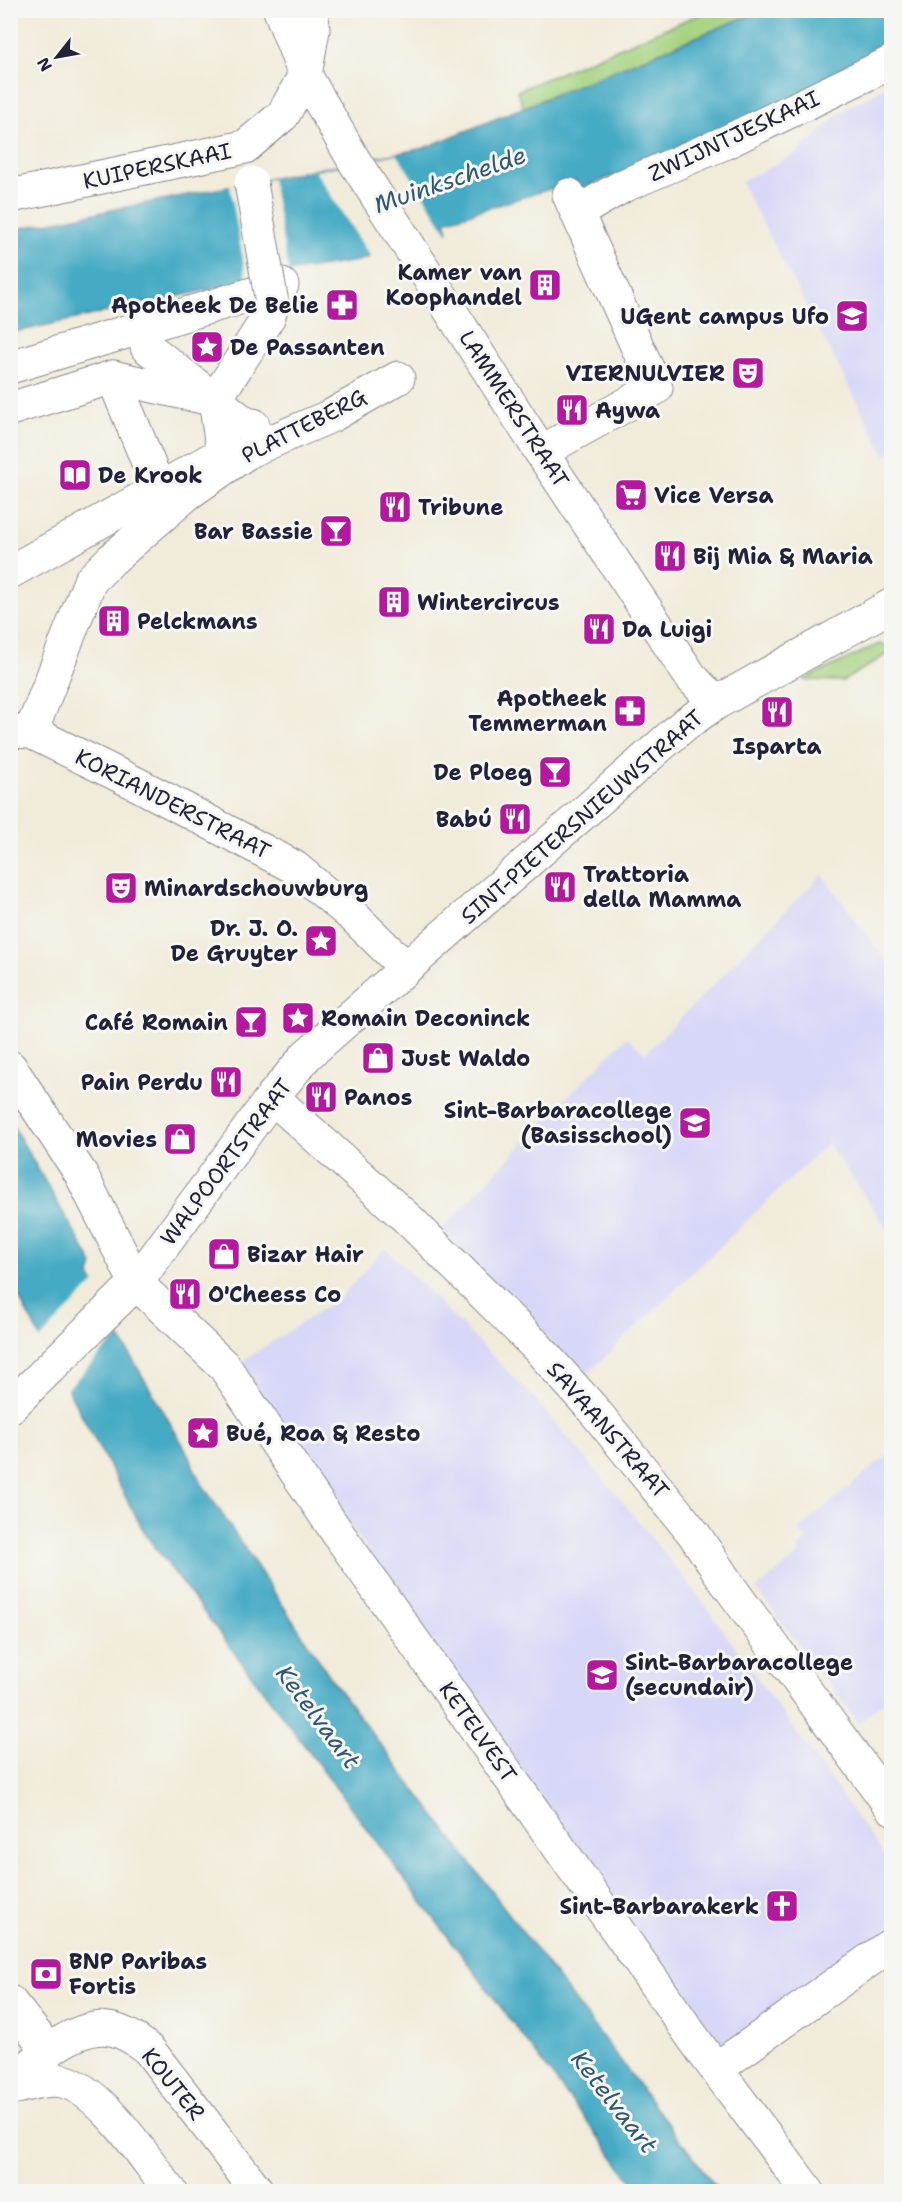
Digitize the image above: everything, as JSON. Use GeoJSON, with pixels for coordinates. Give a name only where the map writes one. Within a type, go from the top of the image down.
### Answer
{"type":"FeatureCollection","features":[{"type":"Feature","properties":{"kind":"street","name":"LAMMERSTRAAT"},"geometry":{"type":"LineString","coordinates":[[280,10],[305,75],[355,162],[541,452],[691,677],[716,703]]}},
{"type":"Feature","properties":{"kind":"street","name":"KUIPERSKAAI"},"geometry":{"type":"LineString","coordinates":[[10,196],[245,147],[283,115],[305,75],[313,30],[312,10]]}},
{"type":"Feature","properties":{"kind":"street","name":"ZWIJNTJESKAAI"},"geometry":{"type":"LineString","coordinates":[[541,452],[656,388],[574,204],[724,143],[891,62]]}},
{"type":"Feature","properties":{"kind":"street"},"geometry":{"type":"LineString","coordinates":[[10,572],[142,481],[223,453],[215,400],[269,316],[277,294],[245,147]]}},
{"type":"Feature","properties":{"kind":"street"},"geometry":{"type":"LineString","coordinates":[[10,367],[277,294]]}},
{"type":"Feature","properties":{"kind":"street"},"geometry":{"type":"LineString","coordinates":[[147,347],[247,425],[253,425]]}},
{"type":"Feature","properties":{"kind":"street"},"geometry":{"type":"LineString","coordinates":[[10,409],[113,377],[215,400]]}},
{"type":"Feature","properties":{"kind":"street"},"geometry":{"type":"LineString","coordinates":[[113,377],[142,481]]}},
{"type":"Feature","properties":{"kind":"street","name":"PLATTEBERG"},"geometry":{"type":"LineString","coordinates":[[21,731],[90,581],[111,560],[187,494],[249,451],[331,416],[398,378]]}},
{"type":"Feature","properties":{"kind":"street","name":"SINT-PIETERSNIEUWSTRAAT"},"geometry":{"type":"LineString","coordinates":[[406,968],[684,725],[716,703],[889,610]]}},
{"type":"Feature","properties":{"kind":"street","name":"KORIANDERSTRAAT"},"geometry":{"type":"LineString","coordinates":[[21,731],[137,784],[294,867],[354,917],[406,968]]}},
{"type":"Feature","properties":{"kind":"street","name":"WALPOORTSTRAAT"},"geometry":{"type":"LineString","coordinates":[[10,1407],[52,1363],[136,1283],[272,1097],[307,1055],[406,968]]}},
{"type":"Feature","properties":{"kind":"street","name":"KETELVEST"},"geometry":{"type":"LineString","coordinates":[[10,1067],[81,1174],[136,1283],[224,1366],[339,1535],[716,2069],[808,2192]]}},
{"type":"Feature","properties":{"kind":"street","name":"SAVAANSTRAAT"},"geometry":{"type":"LineString","coordinates":[[272,1097],[409,1220],[537,1347],[592,1408],[694,1534],[726,1582],[891,1808]]}},
{"type":"Feature","properties":{"kind":"street"},"geometry":{"type":"LineString","coordinates":[[716,2069],[891,1944]]}},
{"type":"Feature","properties":{"kind":"street"},"geometry":{"type":"LineString","coordinates":[[10,2002],[49,2051]]}},
{"type":"Feature","properties":{"kind":"street","name":"KOUTER"},"geometry":{"type":"LineString","coordinates":[[13,2089],[28,2067],[74,2034],[95,2027],[112,2029],[131,2036],[148,2050],[258,2192]]}},
{"type":"Feature","properties":{"kind":"street"},"geometry":{"type":"LineString","coordinates":[[13,2089],[59,2080],[87,2091],[102,2104],[171,2192]]}},
{"type":"Feature","properties":{"kind":"shaded area","name":"UGent campus Ufo"},"geometry":{"type":"Polygon","coordinates":[[[891,84],[892,451],[885,455],[741,182],[797,153],[845,109],[891,84]]]}},
{"type":"Feature","properties":{"kind":"shaded area","name":"Sint-Barbaracollege (Basisschool)"},"geometry":{"type":"Polygon","coordinates":[[[822,874],[891,968],[891,1234],[828,1143],[585,1376],[442,1230],[554,1110],[627,1037],[645,1054],[822,874]]]}},
{"type":"Feature","properties":{"kind":"shaded area","name":"Sint-Barbaracollege (secundair)"},"geometry":{"type":"Polygon","coordinates":[[[385,1248],[532,1396],[620,1499],[700,1598],[891,1865],[891,1928],[718,2053],[238,1364],[341,1297],[385,1248]]]}},
{"type":"Feature","properties":{"kind":"shaded area"},"geometry":{"type":"Polygon","coordinates":[[[891,1452],[891,1694],[859,1723],[756,1589],[799,1555],[799,1547],[807,1540],[799,1529],[891,1452]]]}},
{"type":"Feature","properties":{"kind":"green space"},"geometry":{"type":"Polygon","coordinates":[[[707,11],[760,11],[524,108],[517,91],[707,11]]]}},
{"type":"Feature","properties":{"kind":"green space"},"geometry":{"type":"Polygon","coordinates":[[[879,644],[891,647],[891,652],[843,681],[803,680],[879,644]]]}},
{"type":"Feature","properties":{"kind":"water","name":"Muinkschelde"},"geometry":{"type":"Polygon","coordinates":[[[760,11],[891,11],[891,51],[728,134],[579,189],[576,181],[445,221],[448,232],[357,261],[293,271],[11,333],[10,230],[424,148],[760,11]]]}},
{"type":"Feature","properties":{"kind":"water","name":"Ketelvaart"},"geometry":{"type":"Polygon","coordinates":[[[10,1121],[93,1264],[90,1276],[120,1338],[186,1450],[200,1481],[337,1687],[719,2191],[639,2191],[146,1535],[11,1283],[10,1121]]]}},
{"type":"Feature","properties":{"kind":"pier"},"geometry":{"type":"Polygon","coordinates":[[[397,154],[449,235],[372,259],[315,171],[397,154]]]}},
{"type":"Feature","properties":{"kind":"pier"},"geometry":{"type":"Polygon","coordinates":[[[272,179],[289,275],[247,284],[230,186],[272,179]]]}},
{"type":"Feature","properties":{"kind":"pier"},"geometry":{"type":"Polygon","coordinates":[[[96,1281],[121,1333],[66,1390],[40,1339],[96,1281]]]}},
{"type":"Feature","properties":{"kind":"place","name":"Kamer van Koophandel"},"geometry":{"type":"Point","coordinates":[545,285]}},
{"type":"Feature","properties":{"kind":"place","name":"Apotheek De Belie"},"geometry":{"type":"Point","coordinates":[342,305]}},
{"type":"Feature","properties":{"kind":"place","name":"UGent campus Ufo"},"geometry":{"type":"Point","coordinates":[852,316]}},
{"type":"Feature","properties":{"kind":"place","name":"De Passanten"},"geometry":{"type":"Point","coordinates":[207,347]}},
{"type":"Feature","properties":{"kind":"place","name":"VIERNULVIER"},"geometry":{"type":"Point","coordinates":[748,373]}},
{"type":"Feature","properties":{"kind":"place","name":"Aywa"},"geometry":{"type":"Point","coordinates":[572,410]}},
{"type":"Feature","properties":{"kind":"place","name":"De Krook"},"geometry":{"type":"Point","coordinates":[75,475]}},
{"type":"Feature","properties":{"kind":"place","name":"Vice Versa"},"geometry":{"type":"Point","coordinates":[631,495]}},
{"type":"Feature","properties":{"kind":"place","name":"Tribune"},"geometry":{"type":"Point","coordinates":[395,507]}},
{"type":"Feature","properties":{"kind":"place","name":"Bar Bassie"},"geometry":{"type":"Point","coordinates":[336,531]}},
{"type":"Feature","properties":{"kind":"place","name":"Bij Mia & Maria"},"geometry":{"type":"Point","coordinates":[670,556]}},
{"type":"Feature","properties":{"kind":"place","name":"Wintercircus"},"geometry":{"type":"Point","coordinates":[394,602]}},
{"type":"Feature","properties":{"kind":"place","name":"Pelckmans"},"geometry":{"type":"Point","coordinates":[114,621]}},
{"type":"Feature","properties":{"kind":"place","name":"Da Luigi"},"geometry":{"type":"Point","coordinates":[599,629]}},
{"type":"Feature","properties":{"kind":"place","name":"Apotheek Temmerman"},"geometry":{"type":"Point","coordinates":[630,711]}},
{"type":"Feature","properties":{"kind":"place","name":"Isparta"},"geometry":{"type":"Point","coordinates":[777,712]}},
{"type":"Feature","properties":{"kind":"place","name":"De Ploeg"},"geometry":{"type":"Point","coordinates":[555,772]}},
{"type":"Feature","properties":{"kind":"place","name":"Babú"},"geometry":{"type":"Point","coordinates":[515,819]}},
{"type":"Feature","properties":{"kind":"place","name":"Trattoria della Mamma"},"geometry":{"type":"Point","coordinates":[560,887]}},
{"type":"Feature","properties":{"kind":"place","name":"Minardschouwburg"},"geometry":{"type":"Point","coordinates":[121,888]}},
{"type":"Feature","properties":{"kind":"place","name":"Dr. J. O. De Gruyter"},"geometry":{"type":"Point","coordinates":[321,941]}},
{"type":"Feature","properties":{"kind":"place","name":"Romain Deconinck"},"geometry":{"type":"Point","coordinates":[298,1018]}},
{"type":"Feature","properties":{"kind":"place","name":"Café Romain"},"geometry":{"type":"Point","coordinates":[251,1022]}},
{"type":"Feature","properties":{"kind":"place","name":"Just Waldo"},"geometry":{"type":"Point","coordinates":[378,1058]}},
{"type":"Feature","properties":{"kind":"place","name":"Pain Perdu"},"geometry":{"type":"Point","coordinates":[226,1082]}},
{"type":"Feature","properties":{"kind":"place","name":"Panos"},"geometry":{"type":"Point","coordinates":[321,1097]}},
{"type":"Feature","properties":{"kind":"place","name":"Sint-Barbaracollege (Basisschool)"},"geometry":{"type":"Point","coordinates":[695,1123]}},
{"type":"Feature","properties":{"kind":"place","name":"Movies"},"geometry":{"type":"Point","coordinates":[180,1139]}},
{"type":"Feature","properties":{"kind":"place","name":"Bizar Hair"},"geometry":{"type":"Point","coordinates":[224,1254]}},
{"type":"Feature","properties":{"kind":"place","name":"O'Cheess Co"},"geometry":{"type":"Point","coordinates":[185,1294]}},
{"type":"Feature","properties":{"kind":"place","name":"Bué, Roa & Resto"},"geometry":{"type":"Point","coordinates":[203,1433]}},
{"type":"Feature","properties":{"kind":"place","name":"Sint-Barbaracollege (secundair)"},"geometry":{"type":"Point","coordinates":[602,1675]}},
{"type":"Feature","properties":{"kind":"place","name":"Sint-Barbarakerk"},"geometry":{"type":"Point","coordinates":[782,1906]}},
{"type":"Feature","properties":{"kind":"place","name":"BNP Paribas Fortis"},"geometry":{"type":"Point","coordinates":[46,1974]}}]}
